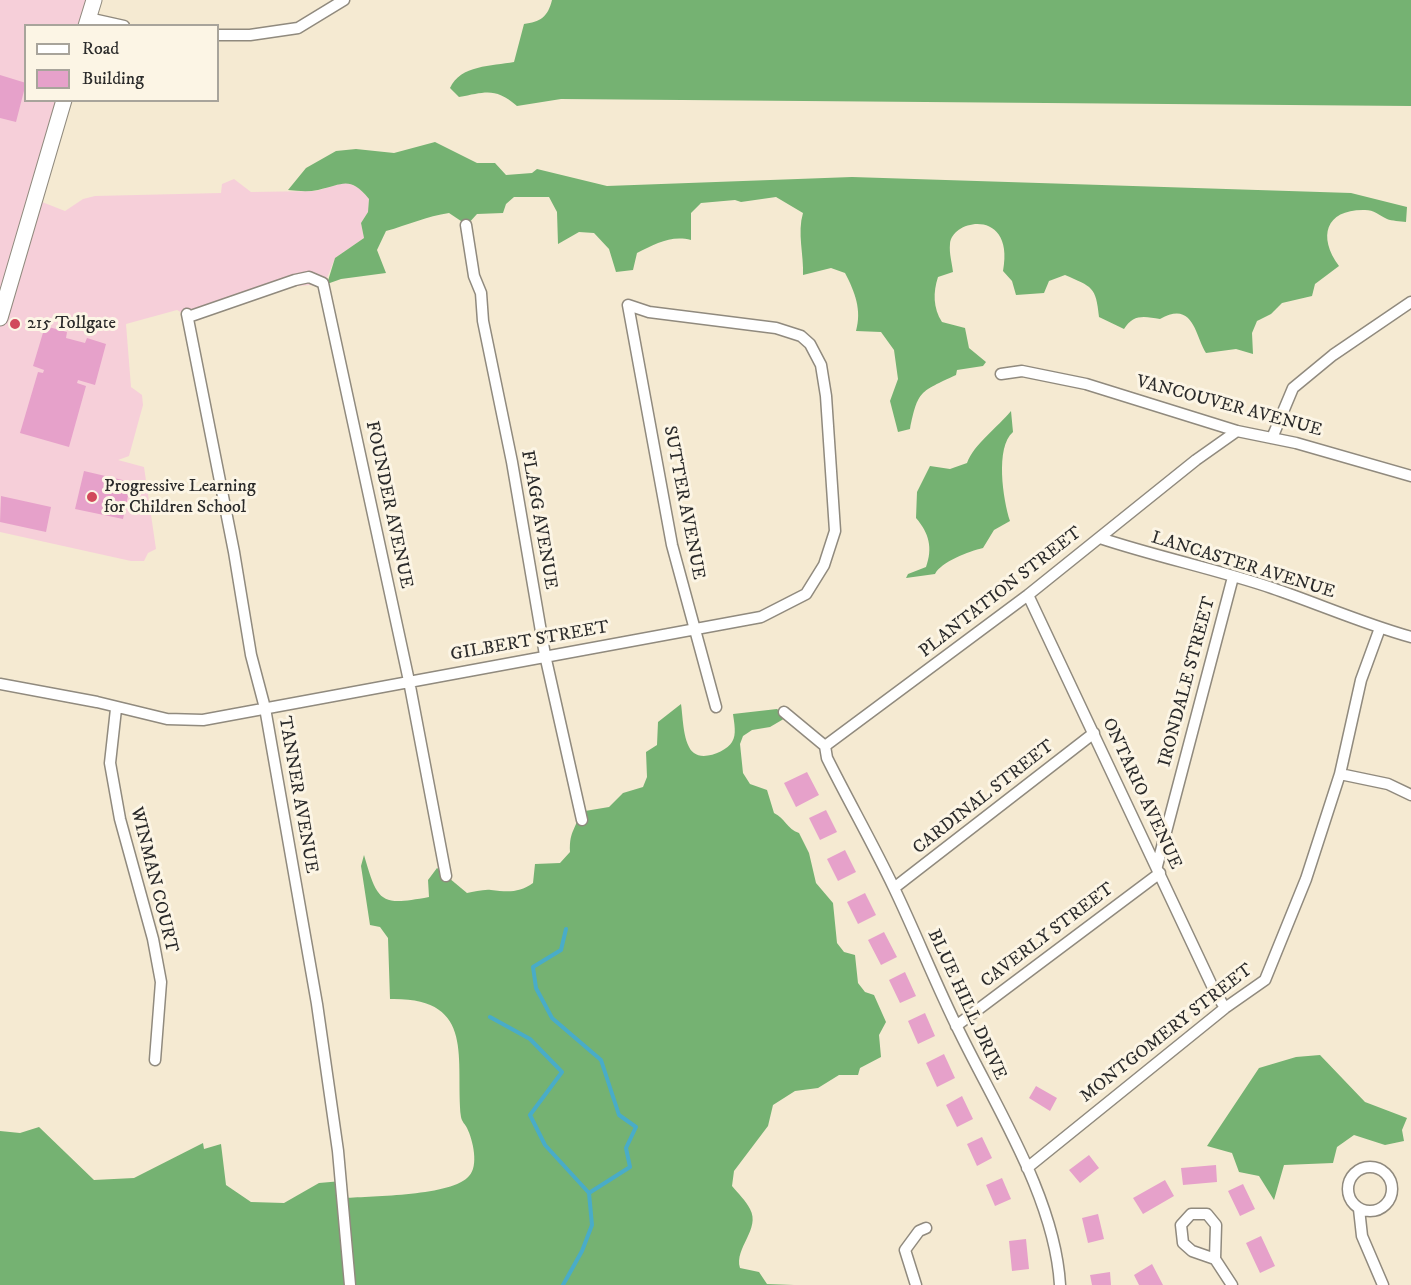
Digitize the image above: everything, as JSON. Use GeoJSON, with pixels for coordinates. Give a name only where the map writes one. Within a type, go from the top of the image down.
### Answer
{"type":"FeatureCollection","features":[{"type":"Feature","properties":{"kind":"main road"},"geometry":{"type":"LineString","coordinates":[[87,22],[94,0]]}},
{"type":"Feature","properties":{"kind":"main road"},"geometry":{"type":"LineString","coordinates":[[0,318],[63,102]]}},
{"type":"Feature","properties":{"kind":"street"},"geometry":{"type":"LineString","coordinates":[[219,35],[250,35],[298,27],[344,0]]}},
{"type":"Feature","properties":{"kind":"street"},"geometry":{"type":"LineString","coordinates":[[87,22],[106,24]]}},
{"type":"Feature","properties":{"kind":"street","name":"FLAGG AVENUE"},"geometry":{"type":"LineString","coordinates":[[466,225],[474,276],[481,293],[483,321],[512,462],[545,655],[582,820]]}},
{"type":"Feature","properties":{"kind":"street","name":"FOUNDER AVENUE"},"geometry":{"type":"LineString","coordinates":[[187,316],[295,280],[309,277],[323,283],[409,681],[446,876]]}},
{"type":"Feature","properties":{"kind":"street"},"geometry":{"type":"LineString","coordinates":[[1272,438],[1293,388],[1333,355],[1411,302]]}},
{"type":"Feature","properties":{"kind":"street","name":"GILBERT STREET"},"geometry":{"type":"LineString","coordinates":[[0,684],[98,702],[116,709],[167,719],[203,720],[545,655],[761,617],[785,607],[806,594],[824,565],[835,531],[826,396],[821,365],[810,344],[801,336],[776,328],[650,312],[628,305]]}},
{"type":"Feature","properties":{"kind":"street","name":"SUTTER AVENUE"},"geometry":{"type":"LineString","coordinates":[[628,305],[672,545],[716,706]]}},
{"type":"Feature","properties":{"kind":"street","name":"TANNER AVENUE"},"geometry":{"type":"LineString","coordinates":[[187,316],[234,552],[251,655],[265,708],[333,1106],[350,1285]]}},
{"type":"Feature","properties":{"kind":"street","name":"VANCOUVER AVENUE"},"geometry":{"type":"LineString","coordinates":[[1001,374],[1022,371],[1086,384],[1238,431],[1411,476]]}},
{"type":"Feature","properties":{"kind":"street","name":"PLANTATION STREET"},"geometry":{"type":"LineString","coordinates":[[825,746],[1029,595],[1196,460],[1238,431]]}},
{"type":"Feature","properties":{"kind":"street","name":"LANCASTER AVENUE"},"geometry":{"type":"LineString","coordinates":[[1100,538],[1158,557],[1270,588],[1411,637]]}},
{"type":"Feature","properties":{"kind":"street","name":"IRONDALE STREET"},"geometry":{"type":"LineString","coordinates":[[1158,869],[1233,577]]}},
{"type":"Feature","properties":{"kind":"street","name":"ONTARIO AVENUE"},"geometry":{"type":"LineString","coordinates":[[1029,595],[1225,1008]]}},
{"type":"Feature","properties":{"kind":"street","name":"MONTGOMERY STREET"},"geometry":{"type":"LineString","coordinates":[[1026,1167],[1225,1008],[1265,980],[1306,879],[1340,774],[1361,680],[1380,628]]}},
{"type":"Feature","properties":{"kind":"street","name":"WINMAN COURT"},"geometry":{"type":"LineString","coordinates":[[116,709],[110,763],[120,819],[153,939],[160,982],[155,1060]]}},
{"type":"Feature","properties":{"kind":"street"},"geometry":{"type":"LineString","coordinates":[[784,712],[825,746]]}},
{"type":"Feature","properties":{"kind":"street","name":"CARDINAL STREET"},"geometry":{"type":"LineString","coordinates":[[894,888],[1094,733]]}},
{"type":"Feature","properties":{"kind":"street","name":"BLUE HILL DRIVE"},"geometry":{"type":"LineString","coordinates":[[825,746],[827,758],[894,888],[956,1026],[1026,1167],[1048,1224],[1059,1265],[1060,1285]]}},
{"type":"Feature","properties":{"kind":"street"},"geometry":{"type":"LineString","coordinates":[[1340,774],[1388,784],[1411,795]]}},
{"type":"Feature","properties":{"kind":"street","name":"CAVERLY STREET"},"geometry":{"type":"LineString","coordinates":[[956,1026],[1158,869]]}},
{"type":"Feature","properties":{"kind":"street"},"geometry":{"type":"LineString","coordinates":[[1359,1209],[1366,1211],[1380,1209],[1390,1199],[1392,1192],[1389,1178],[1379,1168],[1357,1170],[1348,1182],[1349,1197],[1359,1209],[1362,1236],[1383,1285]]}},
{"type":"Feature","properties":{"kind":"street"},"geometry":{"type":"LineString","coordinates":[[1215,1260],[1216,1225],[1207,1214],[1191,1214],[1181,1225],[1180,1234],[1183,1243],[1192,1251],[1215,1260],[1232,1285]]}},
{"type":"Feature","properties":{"kind":"street"},"geometry":{"type":"LineString","coordinates":[[916,1285],[905,1250],[919,1231],[926,1228]]}},
{"type":"Feature","properties":{"kind":"shaded area"},"geometry":{"type":"Polygon","coordinates":[[[0,0],[95,0],[87,24],[24,24],[24,102],[66,102],[37,200],[65,211],[83,199],[95,196],[221,193],[222,184],[234,179],[251,192],[316,191],[346,182],[359,188],[369,199],[368,212],[361,223],[364,238],[335,258],[323,288],[310,285],[288,287],[256,296],[196,321],[177,310],[126,324],[131,387],[142,395],[143,405],[129,456],[118,460],[144,467],[156,549],[148,553],[144,561],[131,561],[0,532],[0,0]]]}},
{"type":"Feature","properties":{"kind":"green space"},"geometry":{"type":"Polygon","coordinates":[[[552,0],[1411,0],[1411,106],[561,99],[517,106],[496,93],[459,97],[450,88],[455,80],[469,71],[514,62],[524,24],[535,22],[546,15],[552,0]]]}},
{"type":"Feature","properties":{"kind":"green space"},"geometry":{"type":"Polygon","coordinates":[[[435,142],[477,163],[495,163],[506,175],[532,173],[537,169],[607,186],[852,177],[1351,193],[1407,207],[1406,222],[1389,220],[1365,210],[1341,214],[1334,219],[1327,235],[1332,255],[1339,266],[1315,284],[1312,296],[1282,303],[1271,314],[1257,321],[1252,333],[1253,354],[1236,349],[1206,353],[1192,323],[1180,314],[1171,314],[1160,319],[1135,318],[1124,329],[1099,317],[1096,299],[1091,289],[1065,275],[1049,281],[1044,293],[1016,295],[1012,281],[1003,271],[1004,250],[1000,236],[992,228],[981,224],[960,229],[953,235],[950,244],[953,272],[938,277],[935,288],[935,306],[942,322],[965,328],[969,348],[986,362],[983,366],[957,370],[956,375],[928,389],[915,406],[910,429],[898,432],[890,401],[898,379],[894,350],[881,332],[856,331],[858,316],[856,301],[845,273],[831,268],[803,275],[801,221],[803,213],[776,197],[741,202],[735,200],[701,203],[691,213],[691,240],[677,239],[657,244],[637,253],[633,270],[616,272],[609,249],[594,233],[579,232],[558,244],[557,212],[549,197],[514,197],[506,204],[503,213],[477,214],[467,225],[449,213],[386,231],[377,250],[386,273],[341,279],[327,284],[335,258],[364,238],[361,223],[368,212],[369,199],[351,184],[340,184],[314,191],[288,190],[306,168],[336,151],[356,149],[394,153],[435,142]]]}},
{"type":"Feature","properties":{"kind":"green space"},"geometry":{"type":"Polygon","coordinates":[[[1011,411],[1013,432],[1007,439],[1002,461],[1003,488],[1010,521],[994,530],[983,548],[949,561],[935,574],[906,578],[908,574],[926,567],[928,560],[929,541],[916,518],[917,492],[930,466],[950,469],[967,463],[981,442],[1011,411]]]}},
{"type":"Feature","properties":{"kind":"green space"},"geometry":{"type":"Polygon","coordinates":[[[681,704],[684,730],[690,749],[703,756],[720,752],[732,742],[735,732],[733,714],[777,709],[787,717],[770,727],[752,730],[743,736],[740,744],[743,773],[750,784],[767,790],[774,813],[799,833],[809,853],[816,883],[833,903],[837,943],[844,952],[855,955],[858,983],[865,992],[874,995],[886,1022],[879,1035],[881,1057],[860,1068],[858,1075],[839,1075],[818,1088],[795,1091],[773,1105],[768,1126],[734,1171],[732,1186],[750,1209],[752,1216],[750,1231],[739,1261],[740,1268],[759,1272],[767,1284],[794,1285],[0,1285],[0,1131],[20,1133],[39,1127],[94,1180],[134,1178],[203,1143],[204,1149],[221,1144],[226,1185],[251,1202],[284,1203],[319,1183],[342,1181],[345,1198],[447,1188],[460,1183],[469,1176],[474,1166],[474,1153],[469,1133],[461,1117],[459,1054],[456,1036],[449,1020],[437,1008],[418,1001],[390,999],[388,938],[380,927],[370,925],[361,866],[364,855],[378,892],[391,900],[429,897],[428,880],[437,868],[467,893],[523,889],[533,883],[535,864],[560,863],[570,852],[572,834],[579,812],[609,807],[623,793],[643,787],[647,777],[646,752],[657,745],[658,722],[681,704]]]}},
{"type":"Feature","properties":{"kind":"green space"},"geometry":{"type":"Polygon","coordinates":[[[1320,1055],[1365,1102],[1407,1118],[1402,1130],[1404,1141],[1385,1145],[1354,1135],[1337,1147],[1333,1163],[1284,1165],[1274,1200],[1259,1176],[1239,1172],[1232,1153],[1207,1146],[1259,1068],[1296,1057],[1320,1055]]]}},
{"type":"Feature","properties":{"kind":"building"},"geometry":{"type":"Polygon","coordinates":[[[0,75],[24,82],[24,91],[16,122],[0,118],[0,75]]]}},
{"type":"Feature","properties":{"kind":"building"},"geometry":{"type":"Polygon","coordinates":[[[45,326],[67,332],[66,338],[85,343],[87,338],[106,344],[95,385],[78,380],[77,383],[86,386],[69,447],[20,433],[38,372],[43,373],[44,370],[33,366],[45,326]]]}},
{"type":"Feature","properties":{"kind":"building"},"geometry":{"type":"Polygon","coordinates":[[[84,471],[131,482],[123,519],[75,509],[84,471]]]}},
{"type":"Feature","properties":{"kind":"building"},"geometry":{"type":"Polygon","coordinates":[[[1,496],[51,507],[46,532],[0,522],[1,496]]]}},
{"type":"Feature","properties":{"kind":"building"},"geometry":{"type":"Polygon","coordinates":[[[807,772],[819,795],[796,807],[784,783],[807,772]]]}},
{"type":"Feature","properties":{"kind":"building"},"geometry":{"type":"Polygon","coordinates":[[[826,810],[837,832],[820,840],[809,818],[826,810]]]}},
{"type":"Feature","properties":{"kind":"building"},"geometry":{"type":"Polygon","coordinates":[[[845,850],[856,872],[838,881],[827,859],[845,850]]]}},
{"type":"Feature","properties":{"kind":"building"},"geometry":{"type":"Polygon","coordinates":[[[865,893],[876,915],[858,924],[847,902],[865,893]]]}},
{"type":"Feature","properties":{"kind":"building"},"geometry":{"type":"Polygon","coordinates":[[[884,932],[897,957],[881,965],[868,940],[884,932]]]}},
{"type":"Feature","properties":{"kind":"building"},"geometry":{"type":"Polygon","coordinates":[[[905,972],[916,996],[900,1003],[889,980],[905,972]]]}},
{"type":"Feature","properties":{"kind":"building"},"geometry":{"type":"Polygon","coordinates":[[[925,1013],[935,1036],[918,1044],[908,1021],[925,1013]]]}},
{"type":"Feature","properties":{"kind":"building"},"geometry":{"type":"Polygon","coordinates":[[[944,1054],[955,1078],[937,1087],[926,1063],[944,1054]]]}},
{"type":"Feature","properties":{"kind":"building"},"geometry":{"type":"Polygon","coordinates":[[[1036,1086],[1057,1098],[1050,1111],[1029,1098],[1036,1086]]]}},
{"type":"Feature","properties":{"kind":"building"},"geometry":{"type":"Polygon","coordinates":[[[962,1096],[973,1119],[957,1127],[946,1105],[962,1096]]]}},
{"type":"Feature","properties":{"kind":"building"},"geometry":{"type":"Polygon","coordinates":[[[982,1137],[992,1158],[977,1166],[967,1144],[982,1137]]]}},
{"type":"Feature","properties":{"kind":"building"},"geometry":{"type":"Polygon","coordinates":[[[1089,1155],[1099,1168],[1080,1183],[1069,1170],[1089,1155]]]}},
{"type":"Feature","properties":{"kind":"building"},"geometry":{"type":"Polygon","coordinates":[[[1216,1165],[1217,1182],[1183,1185],[1181,1168],[1216,1165]]]}},
{"type":"Feature","properties":{"kind":"building"},"geometry":{"type":"Polygon","coordinates":[[[1002,1178],[1011,1199],[995,1206],[986,1185],[1002,1178]]]}},
{"type":"Feature","properties":{"kind":"building"},"geometry":{"type":"Polygon","coordinates":[[[1165,1180],[1174,1196],[1143,1214],[1133,1198],[1165,1180]]]}},
{"type":"Feature","properties":{"kind":"building"},"geometry":{"type":"Polygon","coordinates":[[[1243,1184],[1255,1209],[1240,1216],[1228,1191],[1243,1184]]]}},
{"type":"Feature","properties":{"kind":"building"},"geometry":{"type":"Polygon","coordinates":[[[1098,1214],[1104,1239],[1088,1243],[1082,1218],[1098,1214]]]}},
{"type":"Feature","properties":{"kind":"building"},"geometry":{"type":"Polygon","coordinates":[[[1261,1236],[1275,1266],[1260,1273],[1246,1243],[1261,1236]]]}},
{"type":"Feature","properties":{"kind":"building"},"geometry":{"type":"Polygon","coordinates":[[[1026,1239],[1029,1269],[1012,1271],[1009,1241],[1026,1239]]]}},
{"type":"Feature","properties":{"kind":"building"},"geometry":{"type":"Polygon","coordinates":[[[1152,1264],[1163,1285],[1139,1285],[1134,1275],[1152,1264]]]}},
{"type":"Feature","properties":{"kind":"building"},"geometry":{"type":"Polygon","coordinates":[[[1110,1272],[1111,1285],[1092,1285],[1090,1275],[1110,1272]]]}},
{"type":"Feature","properties":{"kind":"waterway"},"geometry":{"type":"LineString","coordinates":[[566,929],[561,950],[533,967],[536,988],[552,1018],[601,1060],[619,1115],[636,1127],[626,1148],[630,1167],[589,1193]]}},
{"type":"Feature","properties":{"kind":"waterway"},"geometry":{"type":"LineString","coordinates":[[490,1017],[530,1039],[562,1072],[530,1115],[545,1145],[589,1193],[592,1225],[582,1251],[563,1285]]}},
{"type":"Feature","properties":{"kind":"place","name":"215 Tollgate"},"geometry":{"type":"Point","coordinates":[15,324]}},
{"type":"Feature","properties":{"kind":"place","name":"Progressive Learning for Children School"},"geometry":{"type":"Point","coordinates":[92,497]}}]}
